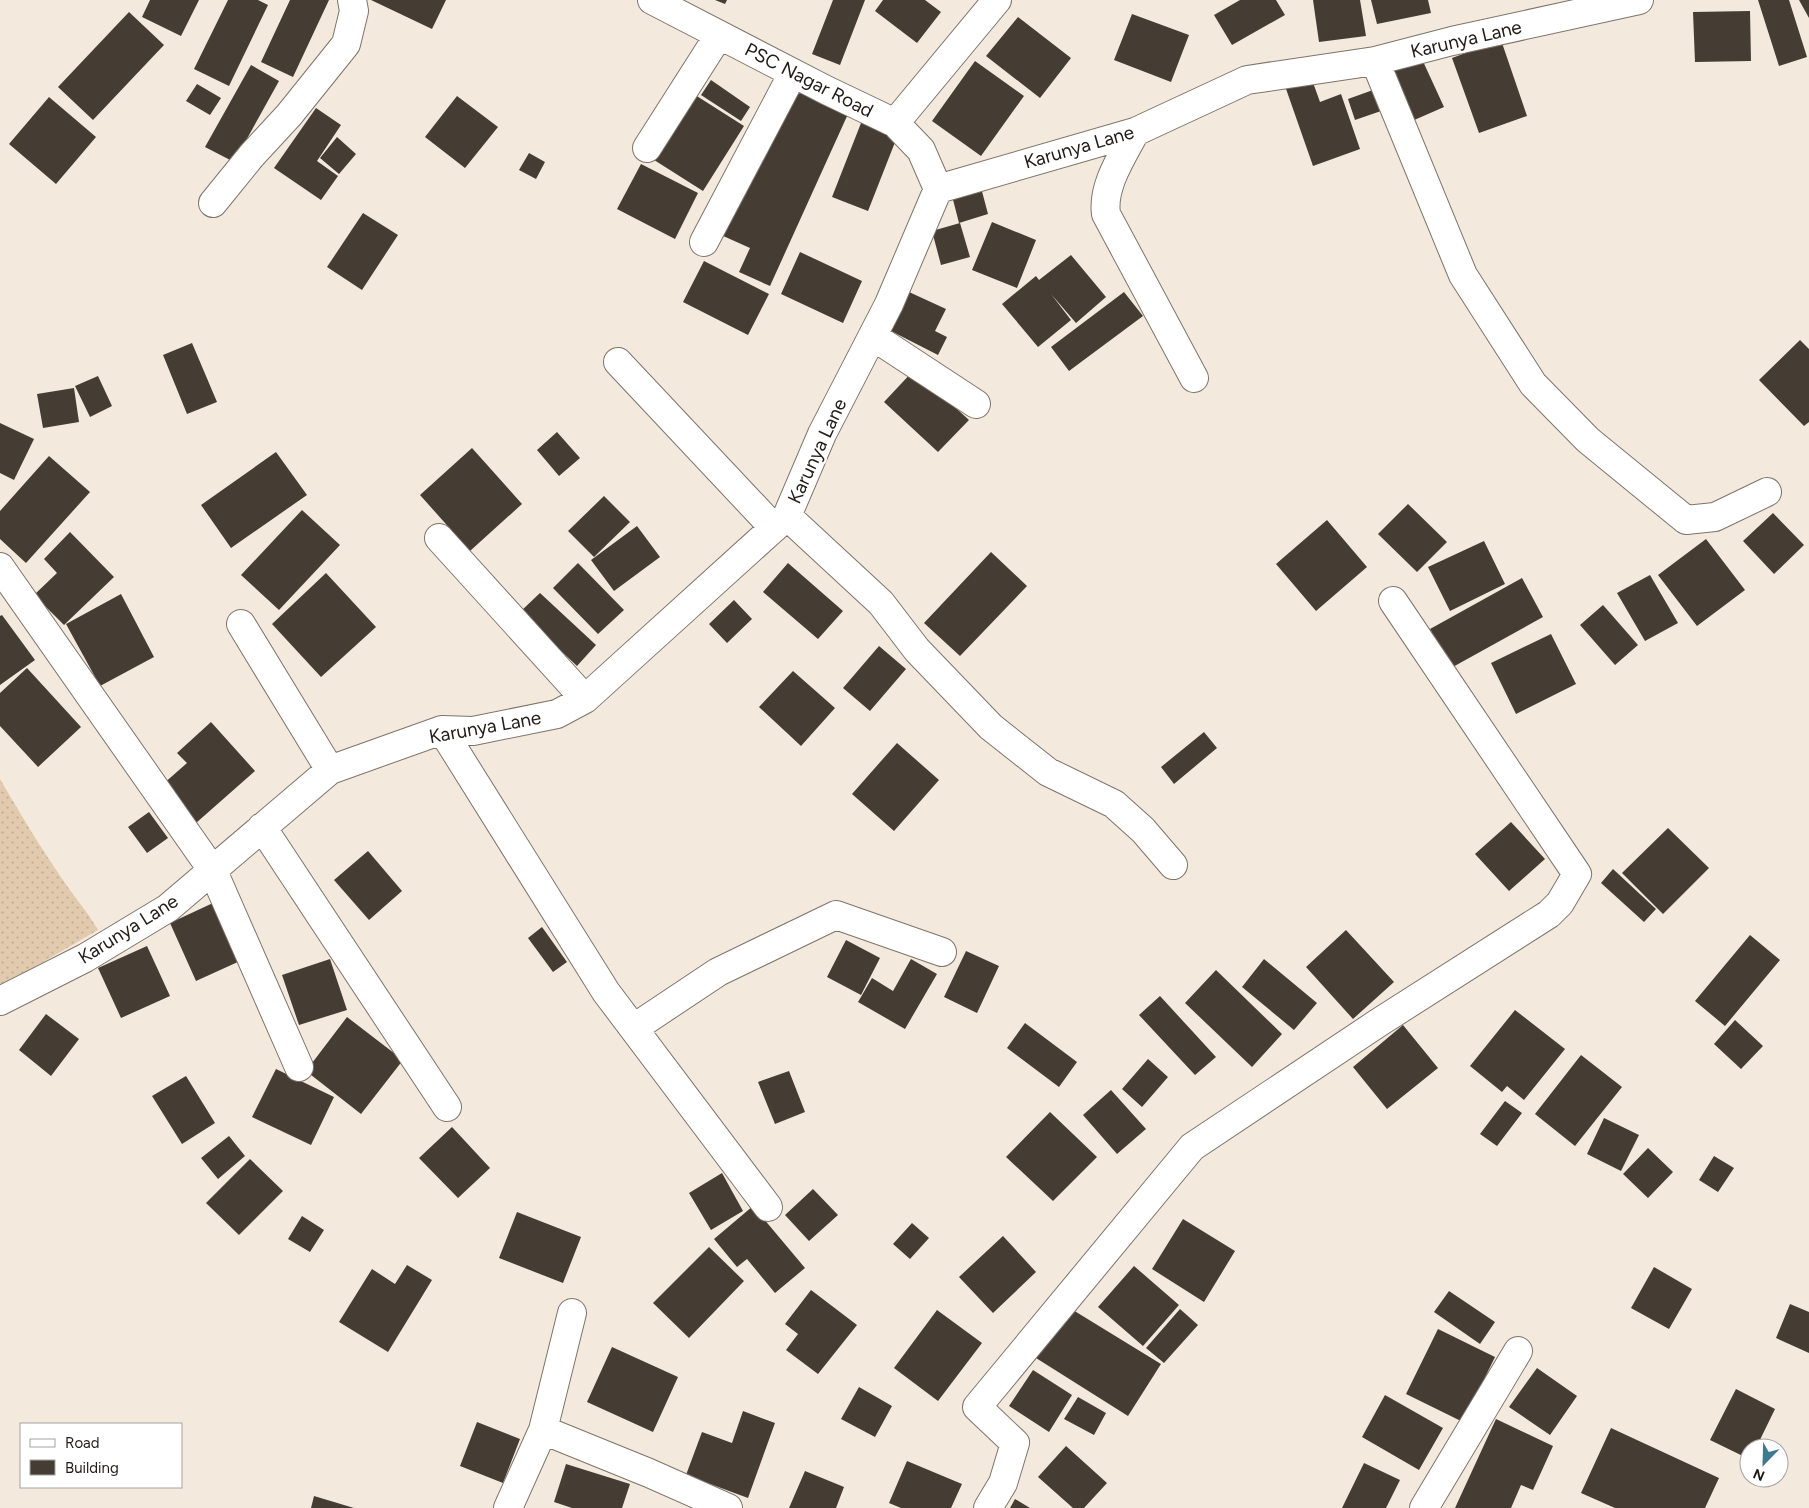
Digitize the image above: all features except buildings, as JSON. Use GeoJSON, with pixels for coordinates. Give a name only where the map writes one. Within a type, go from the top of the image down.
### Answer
{"type":"FeatureCollection","features":[{"type":"Feature","properties":{"kind":"street"},"geometry":{"type":"LineString","coordinates":[[212,203],[252,155],[289,115],[346,44],[354,11],[352,0]]}},
{"type":"Feature","properties":{"kind":"street","name":"PSC Nagar Road"},"geometry":{"type":"LineString","coordinates":[[652,0],[793,73],[896,123],[921,150],[938,189]]}},
{"type":"Feature","properties":{"kind":"street"},"geometry":{"type":"LineString","coordinates":[[896,123],[997,0]]}},
{"type":"Feature","properties":{"kind":"street","name":"Karunya Lane"},"geometry":{"type":"LineString","coordinates":[[0,1000],[85,958],[168,908],[330,770],[442,730],[473,731],[557,714],[585,698],[781,522],[822,434],[874,337],[938,189],[1135,132],[1247,80],[1375,61],[1639,0]]}},
{"type":"Feature","properties":{"kind":"street"},"geometry":{"type":"LineString","coordinates":[[647,148],[719,35]]}},
{"type":"Feature","properties":{"kind":"street"},"geometry":{"type":"LineString","coordinates":[[1375,61],[1463,275],[1534,384],[1588,440],[1686,520],[1715,517],[1767,492]]}},
{"type":"Feature","properties":{"kind":"street"},"geometry":{"type":"LineString","coordinates":[[704,242],[793,73]]}},
{"type":"Feature","properties":{"kind":"street"},"geometry":{"type":"LineString","coordinates":[[1135,132],[1113,175],[1105,205],[1106,214],[1194,378]]}},
{"type":"Feature","properties":{"kind":"street"},"geometry":{"type":"LineString","coordinates":[[874,337],[976,404]]}},
{"type":"Feature","properties":{"kind":"street"},"geometry":{"type":"LineString","coordinates":[[618,362],[781,522],[881,603],[918,650],[991,727],[1048,772],[1114,804],[1143,830],[1172,865]]}},
{"type":"Feature","properties":{"kind":"street"},"geometry":{"type":"LineString","coordinates":[[439,538],[585,698]]}},
{"type":"Feature","properties":{"kind":"street"},"geometry":{"type":"LineString","coordinates":[[0,567],[213,871],[299,1067]]}},
{"type":"Feature","properties":{"kind":"street"},"geometry":{"type":"LineString","coordinates":[[988,1508],[1003,1483],[1015,1444],[977,1407],[1192,1147],[1378,1023],[1549,914],[1560,903],[1577,874],[1393,601]]}},
{"type":"Feature","properties":{"kind":"street"},"geometry":{"type":"LineString","coordinates":[[241,624],[330,770]]}},
{"type":"Feature","properties":{"kind":"street"},"geometry":{"type":"LineString","coordinates":[[442,730],[606,992],[768,1207]]}},
{"type":"Feature","properties":{"kind":"street"},"geometry":{"type":"LineString","coordinates":[[262,826],[447,1107]]}},
{"type":"Feature","properties":{"kind":"street"},"geometry":{"type":"LineString","coordinates":[[634,1028],[718,972],[836,915],[942,952]]}},
{"type":"Feature","properties":{"kind":"street"},"geometry":{"type":"LineString","coordinates":[[508,1508],[543,1430],[572,1314]]}},
{"type":"Feature","properties":{"kind":"street"},"geometry":{"type":"LineString","coordinates":[[1424,1508],[1518,1351]]}},
{"type":"Feature","properties":{"kind":"street"},"geometry":{"type":"LineString","coordinates":[[543,1430],[649,1473],[728,1508]]}},
{"type":"Feature","properties":{"kind":"shaded area"},"geometry":{"type":"Polygon","coordinates":[[[0,779],[46,855],[98,930],[0,987],[0,779]]]}}]}
